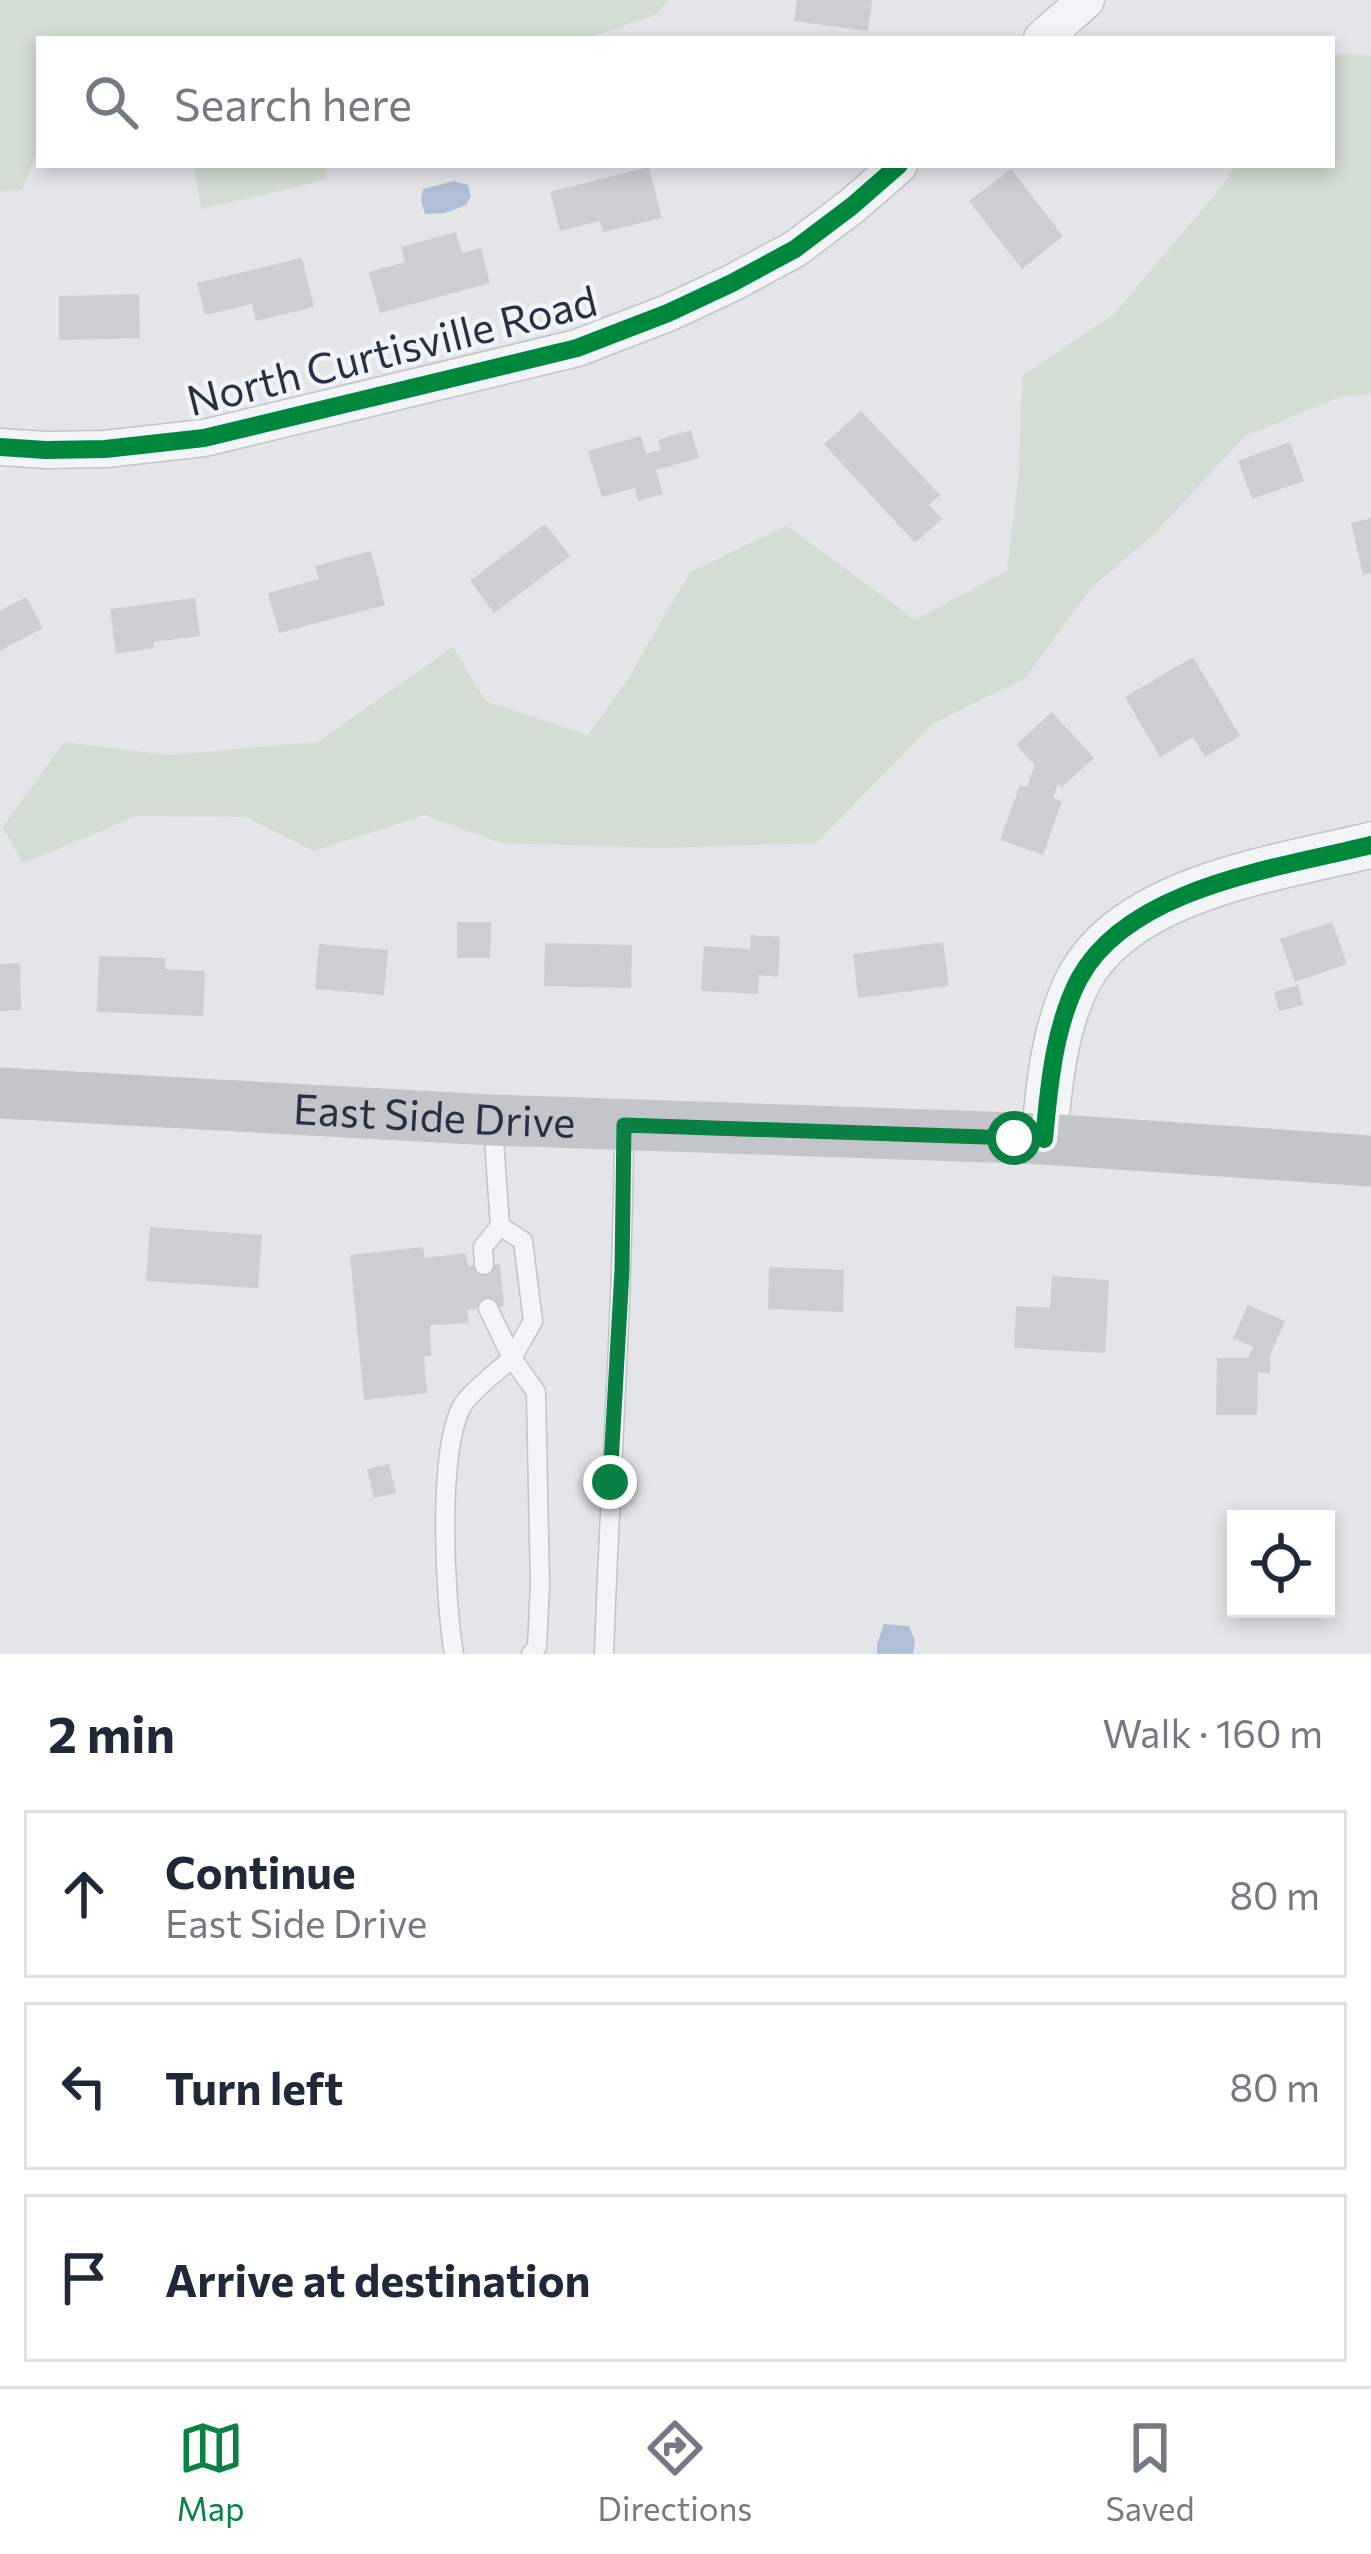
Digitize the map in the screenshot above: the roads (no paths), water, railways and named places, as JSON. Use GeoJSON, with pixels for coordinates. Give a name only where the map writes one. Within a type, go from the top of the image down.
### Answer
{"type":"FeatureCollection","features":[{"type":"Feature","properties":{"kind":"main road","name":"East Side Drive"},"geometry":{"type":"LineString","coordinates":[[0,1093],[492,1120],[1044,1139],[1371,1161]]}},
{"type":"Feature","properties":{"kind":"street"},"geometry":{"type":"LineString","coordinates":[[1045,36],[1086,0]]}},
{"type":"Feature","properties":{"kind":"street","name":"North Curtisville Road"},"geometry":{"type":"LineString","coordinates":[[0,447],[105,449],[204,438],[577,349],[668,313],[795,249],[896,168]]}},
{"type":"Feature","properties":{"kind":"street"},"geometry":{"type":"LineString","coordinates":[[1044,1139],[1065,1010],[1080,976],[1101,947],[1131,921],[1184,896],[1371,845]]}},
{"type":"Feature","properties":{"kind":"lane"},"geometry":{"type":"LineString","coordinates":[[484,1265],[483,1247],[500,1226],[492,1120]]}},
{"type":"Feature","properties":{"kind":"lane"},"geometry":{"type":"LineString","coordinates":[[604,1654],[624,1125]]}},
{"type":"Feature","properties":{"kind":"lane"},"geometry":{"type":"LineString","coordinates":[[454,1654],[448,1620],[446,1467],[451,1433],[465,1402],[512,1358],[533,1321],[523,1241],[500,1226]]}},
{"type":"Feature","properties":{"kind":"lane"},"geometry":{"type":"LineString","coordinates":[[488,1308],[512,1358],[536,1391],[540,1585],[537,1647],[531,1654]]}},
{"type":"Feature","properties":{"kind":"water"},"geometry":{"type":"Polygon","coordinates":[[[454,181],[468,185],[471,196],[466,205],[425,214],[423,189],[454,181]]]}},
{"type":"Feature","properties":{"kind":"water"},"geometry":{"type":"Polygon","coordinates":[[[884,1624],[909,1626],[915,1641],[913,1654],[877,1654],[884,1624]]]}}]}
